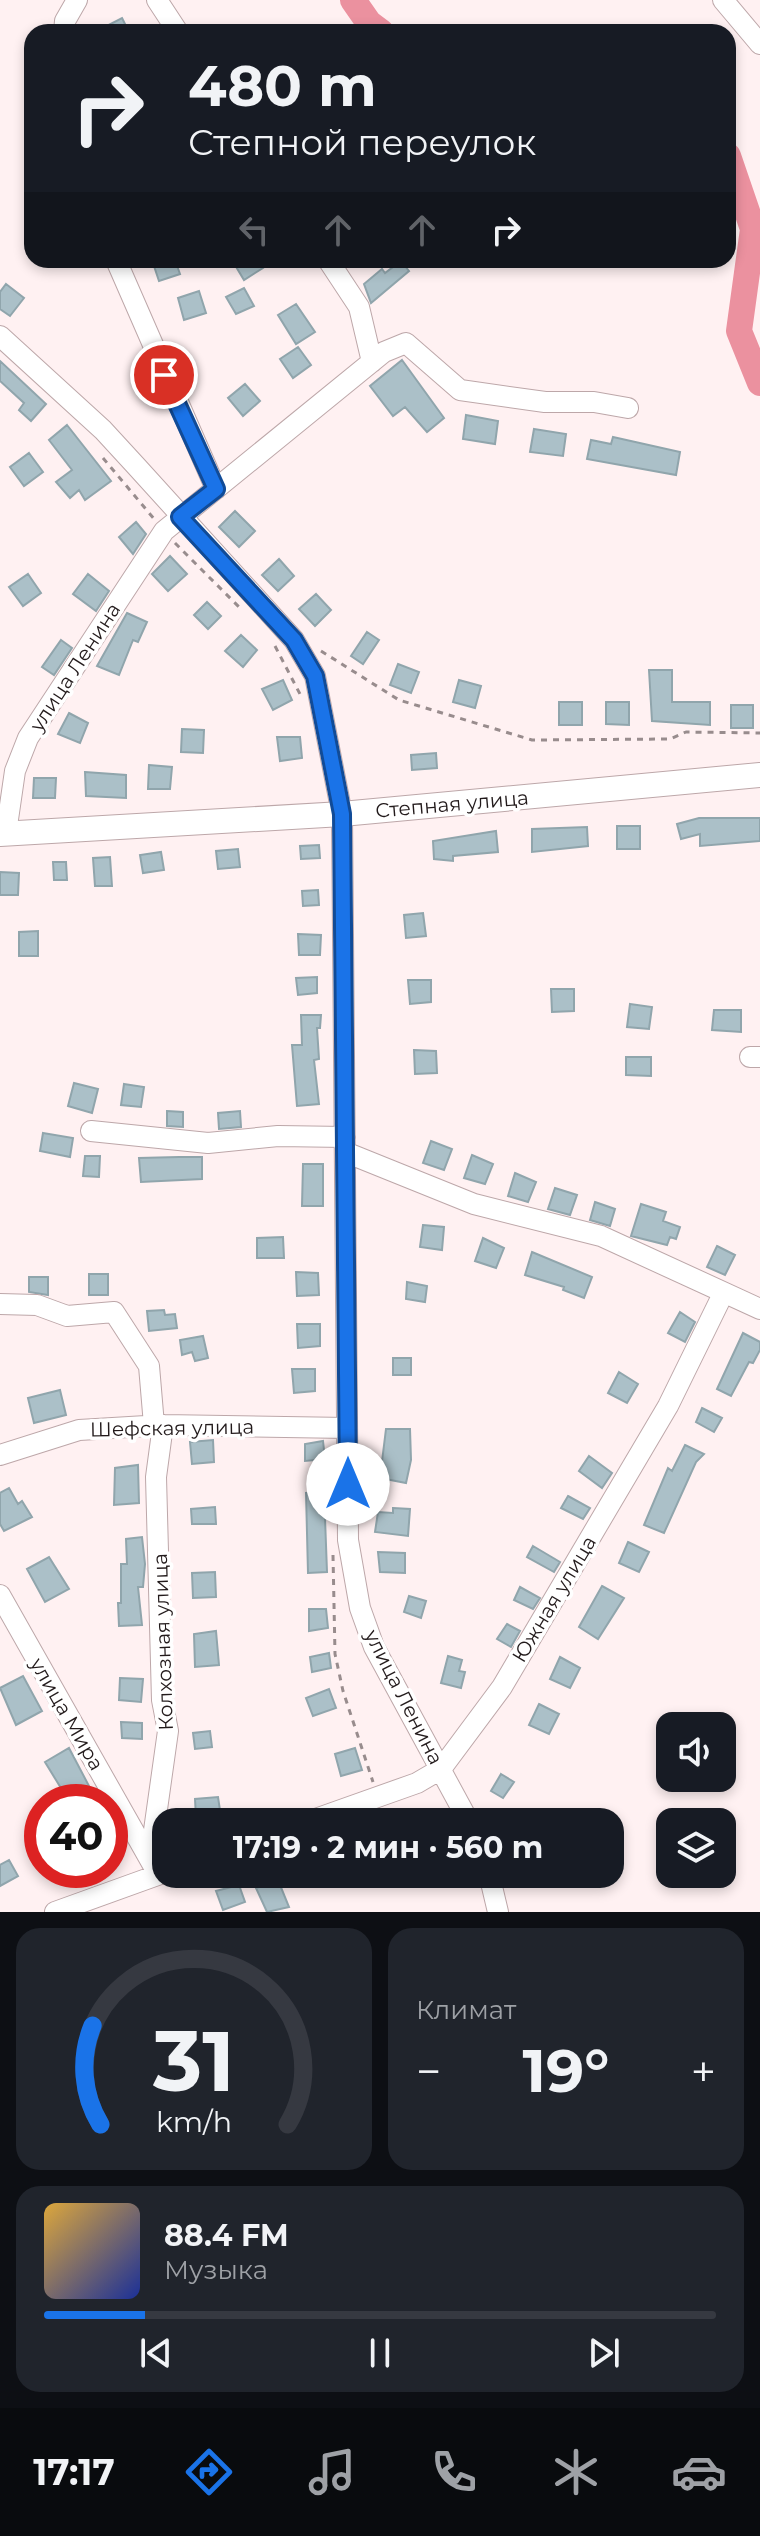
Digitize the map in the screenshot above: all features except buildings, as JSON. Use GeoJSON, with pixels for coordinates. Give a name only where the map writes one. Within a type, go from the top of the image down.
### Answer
{"type":"FeatureCollection","features":[{"type":"Feature","properties":{"kind":"main road","name":"Степная улица"},"geometry":{"type":"LineString","coordinates":[[3,834],[342,814],[760,775]]}},
{"type":"Feature","properties":{"kind":"street"},"geometry":{"type":"LineString","coordinates":[[65,24],[77,0]]}},
{"type":"Feature","properties":{"kind":"street"},"geometry":{"type":"LineString","coordinates":[[157,0],[173,24]]}},
{"type":"Feature","properties":{"kind":"street"},"geometry":{"type":"LineString","coordinates":[[723,0],[760,44]]}},
{"type":"Feature","properties":{"kind":"street"},"geometry":{"type":"LineString","coordinates":[[119,268],[216,489]]}},
{"type":"Feature","properties":{"kind":"street"},"geometry":{"type":"LineString","coordinates":[[333,268],[359,307],[372,362]]}},
{"type":"Feature","properties":{"kind":"street","name":"улица Ленина"},"geometry":{"type":"LineString","coordinates":[[0,336],[103,430],[294,640],[315,676],[342,814],[348,1540],[360,1608],[374,1647],[462,1808]]}},
{"type":"Feature","properties":{"kind":"street"},"geometry":{"type":"LineString","coordinates":[[180,517],[384,352],[406,343],[460,390],[545,402],[594,402],[628,408]]}},
{"type":"Feature","properties":{"kind":"street","name":"улица Ленина"},"geometry":{"type":"LineString","coordinates":[[3,834],[15,771],[28,738],[164,531],[180,517]]}},
{"type":"Feature","properties":{"kind":"street"},"geometry":{"type":"LineString","coordinates":[[91,1131],[208,1143],[278,1136],[345,1144],[474,1204],[601,1236],[760,1309]]}},
{"type":"Feature","properties":{"kind":"street","name":"Южная улица"},"geometry":{"type":"LineString","coordinates":[[347,1808],[417,1783],[441,1769],[502,1687],[652,1433],[723,1294]]}},
{"type":"Feature","properties":{"kind":"street","name":"Колхозная улица"},"geometry":{"type":"LineString","coordinates":[[0,1304],[37,1305],[67,1316],[114,1312],[149,1366],[159,1425],[156,1477],[162,1700],[168,1731],[162,1808]]}},
{"type":"Feature","properties":{"kind":"street","name":"Шефская улица"},"geometry":{"type":"LineString","coordinates":[[0,1455],[79,1430],[159,1425],[347,1428]]}},
{"type":"Feature","properties":{"kind":"street","name":"улица Мира"},"geometry":{"type":"LineString","coordinates":[[0,1595],[152,1858]]}},
{"type":"Feature","properties":{"kind":"street"},"geometry":{"type":"LineString","coordinates":[[55,1912],[152,1871]]}},
{"type":"Feature","properties":{"kind":"street"},"geometry":{"type":"LineString","coordinates":[[492,1888],[498,1912]]}},
{"type":"Feature","properties":{"kind":"path"},"geometry":{"type":"LineString","coordinates":[[98,451],[205,577],[249,616]]}},
{"type":"Feature","properties":{"kind":"path"},"geometry":{"type":"LineString","coordinates":[[270,635],[303,701]]}},
{"type":"Feature","properties":{"kind":"path"},"geometry":{"type":"LineString","coordinates":[[318,649],[399,700],[532,740],[670,739],[686,732],[760,733]]}},
{"type":"Feature","properties":{"kind":"path"},"geometry":{"type":"LineString","coordinates":[[332,1550],[335,1654],[343,1691],[378,1797]]}},
{"type":"Feature","properties":{"kind":"waterway"},"geometry":{"type":"LineString","coordinates":[[353,0],[370,24]]}},
{"type":"Feature","properties":{"kind":"waterway"},"geometry":{"type":"LineString","coordinates":[[736,179],[753,229],[739,331],[760,383]]}},
{"type":"Feature","properties":{"kind":"route"},"geometry":{"type":"LineString","coordinates":[[164,375],[216,489],[180,517],[294,640],[315,676],[342,814],[348,1484]]}}]}
